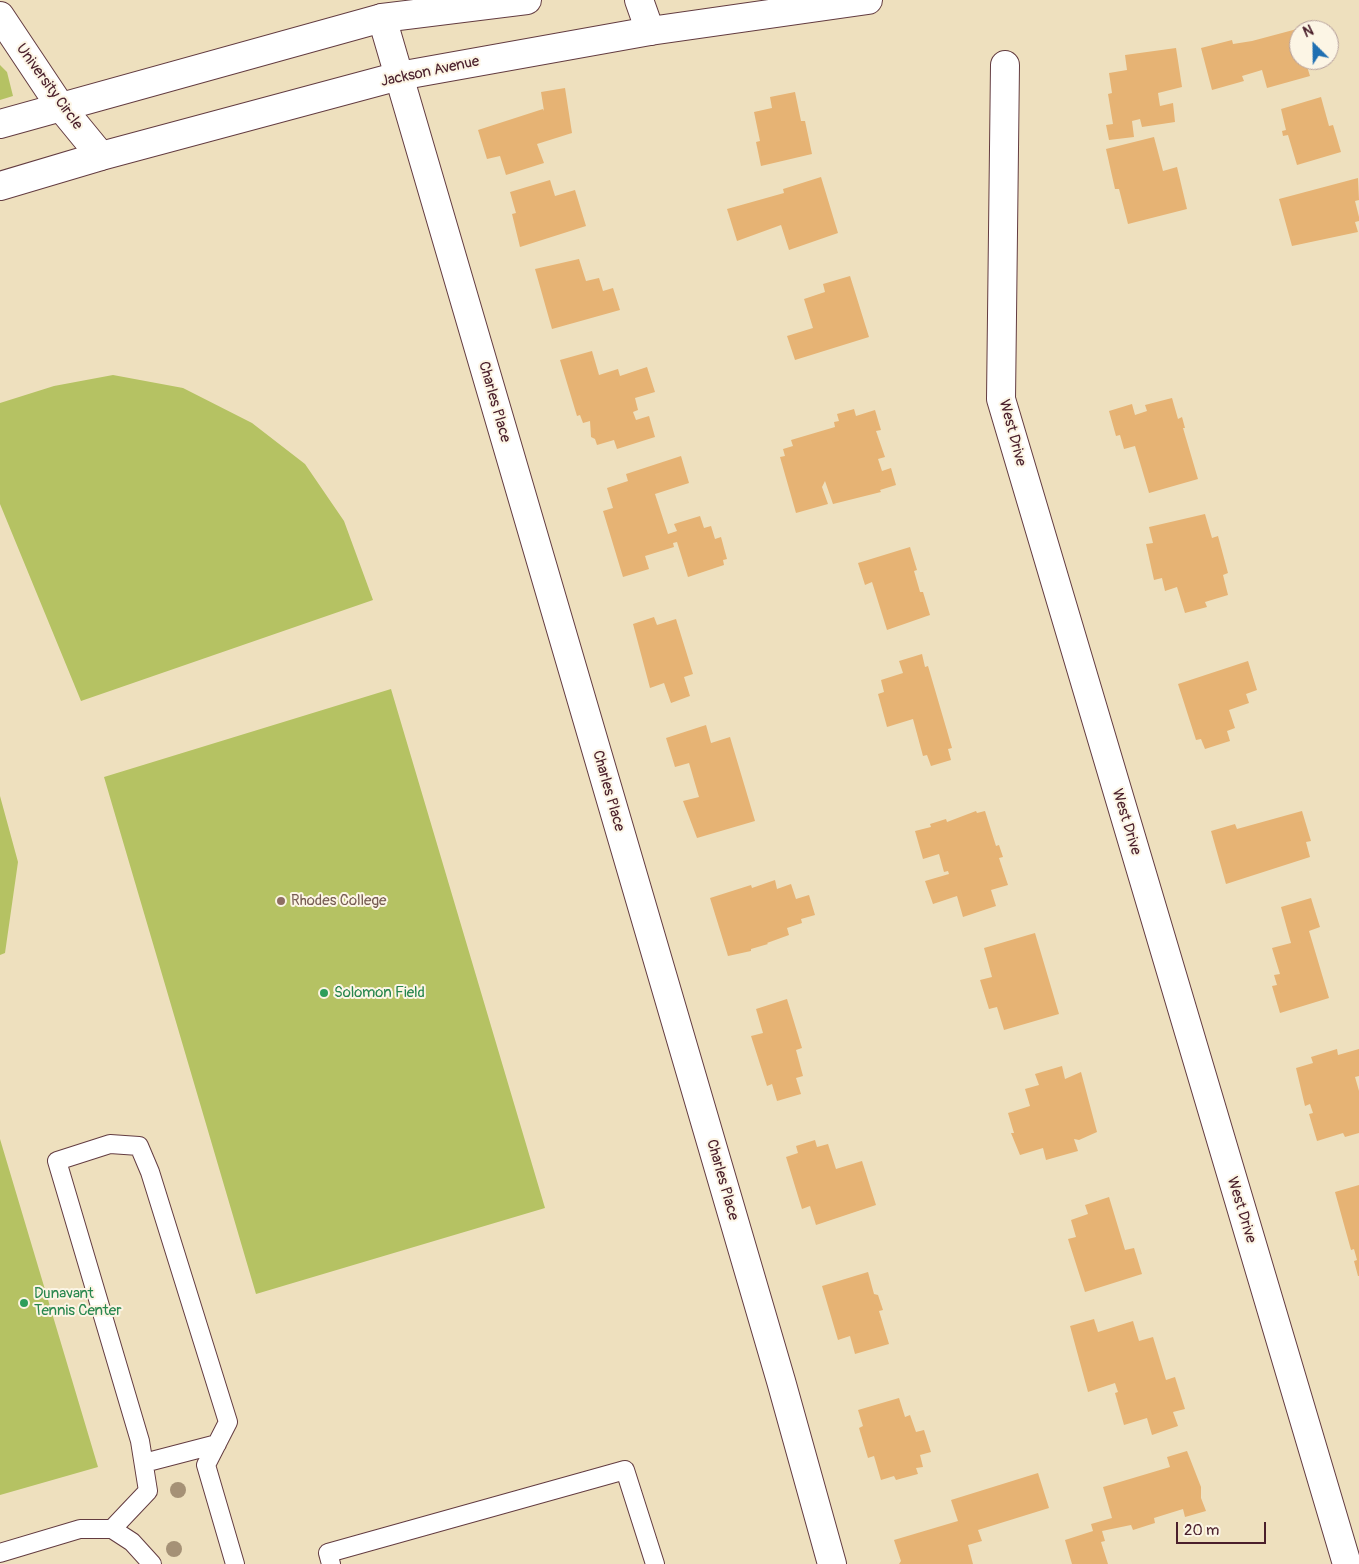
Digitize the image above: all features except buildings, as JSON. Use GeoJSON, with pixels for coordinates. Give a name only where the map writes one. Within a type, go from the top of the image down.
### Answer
{"type":"FeatureCollection","features":[{"type":"Feature","properties":{"kind":"street"},"geometry":{"type":"LineString","coordinates":[[0,124],[382,18],[527,0]]}},
{"type":"Feature","properties":{"kind":"street"},"geometry":{"type":"LineString","coordinates":[[639,0],[650,31]]}},
{"type":"Feature","properties":{"kind":"street","name":"Jackson Avenue"},"geometry":{"type":"LineString","coordinates":[[0,186],[101,156],[399,76],[650,31],[868,0]]}},
{"type":"Feature","properties":{"kind":"street","name":"University Circle"},"geometry":{"type":"LineString","coordinates":[[0,16],[60,106],[101,156]]}},
{"type":"Feature","properties":{"kind":"street","name":"Charles Place"},"geometry":{"type":"LineString","coordinates":[[382,18],[778,1372],[832,1564]]}},
{"type":"Feature","properties":{"kind":"street","name":"West Drive"},"geometry":{"type":"LineString","coordinates":[[1005,66],[1001,399],[1346,1564]]}},
{"type":"Feature","properties":{"kind":"lane"},"geometry":{"type":"LineString","coordinates":[[112,1529],[148,1491],[144,1463],[140,1441],[57,1161],[110,1144],[139,1146],[150,1172],[228,1422],[206,1465],[235,1564]]}},
{"type":"Feature","properties":{"kind":"lane"},"geometry":{"type":"LineString","coordinates":[[144,1463],[217,1444]]}},
{"type":"Feature","properties":{"kind":"lane"},"geometry":{"type":"LineString","coordinates":[[331,1564],[328,1553],[625,1470],[655,1564]]}},
{"type":"Feature","properties":{"kind":"lane"},"geometry":{"type":"LineString","coordinates":[[0,1553],[80,1529],[112,1529],[132,1542],[152,1564]]}},
{"type":"Feature","properties":{"kind":"green space"},"geometry":{"type":"Polygon","coordinates":[[[0,65],[7,72],[13,96],[0,100],[0,65]]]}},
{"type":"Feature","properties":{"kind":"green space"},"geometry":{"type":"Polygon","coordinates":[[[113,375],[183,388],[252,423],[305,464],[344,521],[373,600],[81,701],[0,504],[0,403],[54,386],[113,375]]]}},
{"type":"Feature","properties":{"kind":"green space","name":"Solomon Field"},"geometry":{"type":"Polygon","coordinates":[[[391,689],[545,1208],[256,1294],[104,777],[391,689]]]}},
{"type":"Feature","properties":{"kind":"green space"},"geometry":{"type":"Polygon","coordinates":[[[0,796],[18,862],[5,953],[0,955],[0,796]]]}},
{"type":"Feature","properties":{"kind":"green space","name":"Dunavant Tennis Center"},"geometry":{"type":"Polygon","coordinates":[[[0,1139],[98,1467],[0,1495],[0,1139]]]}},
{"type":"Feature","properties":{"kind":"place","name":"Rhodes College"},"geometry":{"type":"Point","coordinates":[281,901]}},
{"type":"Feature","properties":{"kind":"place","name":"Solomon Field"},"geometry":{"type":"Point","coordinates":[324,993]}},
{"type":"Feature","properties":{"kind":"place","name":"Dunavant Tennis Center"},"geometry":{"type":"Point","coordinates":[24,1303]}}]}
